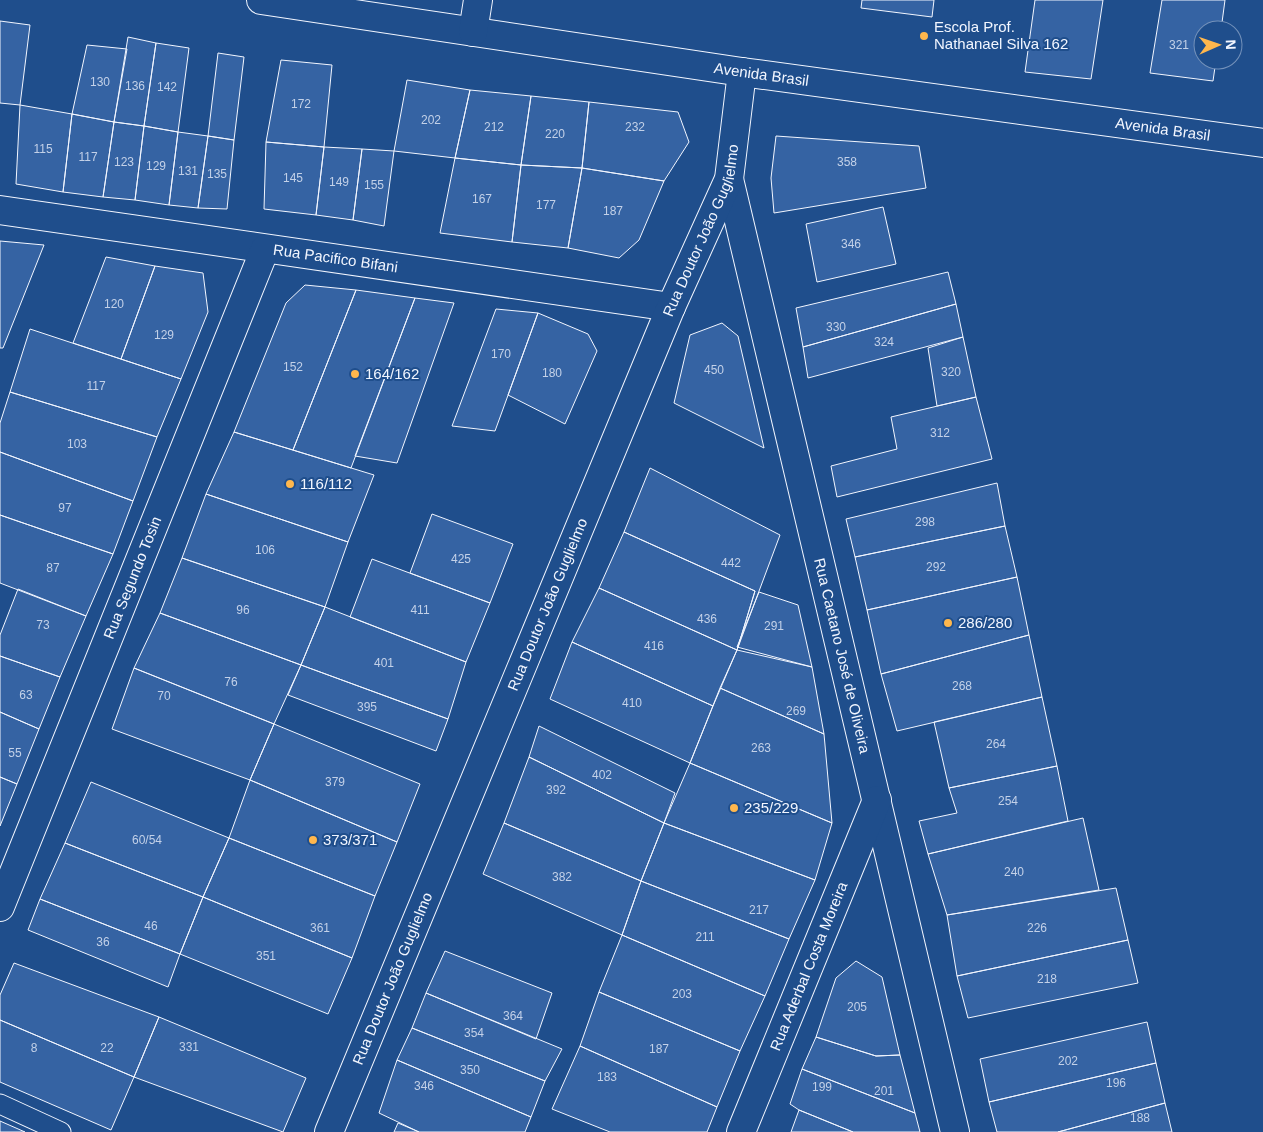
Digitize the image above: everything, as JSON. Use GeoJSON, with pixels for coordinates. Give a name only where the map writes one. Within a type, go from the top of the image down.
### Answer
{"type":"FeatureCollection","features":[{"type":"Feature","properties":{"kind":"street","name":"Avenida Brasil"},"geometry":{"type":"LineString","coordinates":[[261,0],[742,72],[1263,143]]}},
{"type":"Feature","properties":{"kind":"street"},"geometry":{"type":"LineString","coordinates":[[473,32],[478,0]]}},
{"type":"Feature","properties":{"kind":"street","name":"Rua Doutor João Guglielmo"},"geometry":{"type":"LineString","coordinates":[[329,1132],[671,307],[729,179],[742,72]]}},
{"type":"Feature","properties":{"kind":"street","name":"Rua Caetano José de Oliveira"},"geometry":{"type":"LineString","coordinates":[[729,179],[955,1132]]}},
{"type":"Feature","properties":{"kind":"street","name":"Rua Pacifico Bifani"},"geometry":{"type":"LineString","coordinates":[[0,210],[671,307]]}},
{"type":"Feature","properties":{"kind":"street","name":"Rua Segundo Tosin"},"geometry":{"type":"LineString","coordinates":[[0,907],[265,249]]}},
{"type":"Feature","properties":{"kind":"street","name":"Rua Aderbal Costa Moreira"},"geometry":{"type":"LineString","coordinates":[[741,1132],[877,800]]}},
{"type":"Feature","properties":{"kind":"lane"},"geometry":{"type":"LineString","coordinates":[[0,1104],[61,1132]]}},
{"type":"Feature","properties":{"kind":"building"},"geometry":{"type":"Polygon","coordinates":[[[862,0],[934,0],[932,17],[861,8],[862,0]]]}},
{"type":"Feature","properties":{"kind":"building"},"geometry":{"type":"Polygon","coordinates":[[[1035,0],[1103,0],[1091,79],[1025,72],[1035,0]]]}},
{"type":"Feature","properties":{"kind":"building"},"geometry":{"type":"Polygon","coordinates":[[[1162,0],[1225,0],[1222,20],[1193,20],[1193,70],[1215,70],[1213,81],[1150,73],[1162,0]]]}},
{"type":"Feature","properties":{"kind":"building"},"geometry":{"type":"Polygon","coordinates":[[[0,21],[30,25],[20,105],[0,103],[0,21]]]}},
{"type":"Feature","properties":{"kind":"building"},"geometry":{"type":"Polygon","coordinates":[[[128,37],[156,43],[144,126],[114,122],[128,37]]]}},
{"type":"Feature","properties":{"kind":"building"},"geometry":{"type":"Polygon","coordinates":[[[156,43],[189,48],[178,132],[144,126],[156,43]]]}},
{"type":"Feature","properties":{"kind":"building"},"geometry":{"type":"Polygon","coordinates":[[[87,45],[127,49],[114,122],[72,114],[87,45]]]}},
{"type":"Feature","properties":{"kind":"building"},"geometry":{"type":"Polygon","coordinates":[[[218,53],[244,57],[234,140],[208,136],[218,53]]]}},
{"type":"Feature","properties":{"kind":"building"},"geometry":{"type":"Polygon","coordinates":[[[281,60],[332,65],[324,147],[266,142],[281,60]]]}},
{"type":"Feature","properties":{"kind":"building"},"geometry":{"type":"Polygon","coordinates":[[[407,80],[470,90],[455,158],[394,151],[407,80]]]}},
{"type":"Feature","properties":{"kind":"building"},"geometry":{"type":"Polygon","coordinates":[[[470,90],[531,96],[521,165],[455,158],[470,90]]]}},
{"type":"Feature","properties":{"kind":"building"},"geometry":{"type":"Polygon","coordinates":[[[531,96],[589,102],[582,168],[521,165],[531,96]]]}},
{"type":"Feature","properties":{"kind":"building"},"geometry":{"type":"Polygon","coordinates":[[[589,102],[678,112],[689,142],[664,181],[582,168],[589,102]]]}},
{"type":"Feature","properties":{"kind":"building"},"geometry":{"type":"Polygon","coordinates":[[[20,105],[72,114],[63,192],[16,184],[20,105]]]}},
{"type":"Feature","properties":{"kind":"building"},"geometry":{"type":"Polygon","coordinates":[[[72,114],[114,122],[103,197],[63,192],[72,114]]]}},
{"type":"Feature","properties":{"kind":"building"},"geometry":{"type":"Polygon","coordinates":[[[114,122],[144,126],[135,200],[103,197],[114,122]]]}},
{"type":"Feature","properties":{"kind":"building"},"geometry":{"type":"Polygon","coordinates":[[[144,126],[178,132],[169,205],[135,200],[144,126]]]}},
{"type":"Feature","properties":{"kind":"building"},"geometry":{"type":"Polygon","coordinates":[[[178,132],[208,136],[198,208],[169,205],[178,132]]]}},
{"type":"Feature","properties":{"kind":"building"},"geometry":{"type":"Polygon","coordinates":[[[208,136],[234,140],[227,209],[198,208],[208,136]]]}},
{"type":"Feature","properties":{"kind":"building"},"geometry":{"type":"Polygon","coordinates":[[[776,136],[919,146],[926,188],[774,213],[771,178],[776,136]]]}},
{"type":"Feature","properties":{"kind":"building"},"geometry":{"type":"Polygon","coordinates":[[[266,142],[324,147],[316,215],[264,209],[266,142]]]}},
{"type":"Feature","properties":{"kind":"building"},"geometry":{"type":"Polygon","coordinates":[[[324,147],[362,149],[353,220],[316,215],[324,147]]]}},
{"type":"Feature","properties":{"kind":"building"},"geometry":{"type":"Polygon","coordinates":[[[362,149],[394,151],[384,226],[353,220],[362,149]]]}},
{"type":"Feature","properties":{"kind":"building"},"geometry":{"type":"Polygon","coordinates":[[[455,158],[521,165],[512,242],[440,233],[455,158]]]}},
{"type":"Feature","properties":{"kind":"building"},"geometry":{"type":"Polygon","coordinates":[[[521,165],[582,168],[568,248],[512,242],[521,165]]]}},
{"type":"Feature","properties":{"kind":"building"},"geometry":{"type":"Polygon","coordinates":[[[582,168],[664,181],[639,240],[619,258],[568,248],[582,168]]]}},
{"type":"Feature","properties":{"kind":"building"},"geometry":{"type":"Polygon","coordinates":[[[883,207],[896,264],[817,282],[806,224],[883,207]]]}},
{"type":"Feature","properties":{"kind":"building"},"geometry":{"type":"Polygon","coordinates":[[[0,241],[44,245],[3,348],[0,348],[0,241]]]}},
{"type":"Feature","properties":{"kind":"building"},"geometry":{"type":"Polygon","coordinates":[[[106,257],[155,266],[121,359],[73,343],[106,257]]]}},
{"type":"Feature","properties":{"kind":"building"},"geometry":{"type":"Polygon","coordinates":[[[155,266],[203,273],[208,312],[181,379],[121,359],[155,266]]]}},
{"type":"Feature","properties":{"kind":"building"},"geometry":{"type":"Polygon","coordinates":[[[948,272],[956,304],[803,347],[796,308],[948,272]]]}},
{"type":"Feature","properties":{"kind":"building"},"geometry":{"type":"Polygon","coordinates":[[[305,285],[356,290],[293,450],[234,432],[286,303],[305,285]]]}},
{"type":"Feature","properties":{"kind":"building","name":"164/162"},"geometry":{"type":"Polygon","coordinates":[[[356,290],[415,298],[351,468],[293,450],[356,290]]]}},
{"type":"Feature","properties":{"kind":"building"},"geometry":{"type":"Polygon","coordinates":[[[415,298],[454,303],[397,463],[355,456],[415,298]]]}},
{"type":"Feature","properties":{"kind":"building"},"geometry":{"type":"Polygon","coordinates":[[[956,304],[963,337],[808,378],[803,347],[956,304]]]}},
{"type":"Feature","properties":{"kind":"building"},"geometry":{"type":"Polygon","coordinates":[[[496,309],[538,313],[495,431],[452,426],[496,309]]]}},
{"type":"Feature","properties":{"kind":"building"},"geometry":{"type":"Polygon","coordinates":[[[538,313],[588,334],[597,351],[565,424],[508,395],[538,313]]]}},
{"type":"Feature","properties":{"kind":"building"},"geometry":{"type":"Polygon","coordinates":[[[722,323],[738,336],[764,448],[674,403],[690,335],[722,323]]]}},
{"type":"Feature","properties":{"kind":"building"},"geometry":{"type":"Polygon","coordinates":[[[30,329],[181,379],[157,437],[10,392],[30,329]]]}},
{"type":"Feature","properties":{"kind":"building"},"geometry":{"type":"Polygon","coordinates":[[[963,337],[976,397],[937,406],[928,348],[963,337]]]}},
{"type":"Feature","properties":{"kind":"building"},"geometry":{"type":"Polygon","coordinates":[[[10,392],[157,437],[133,501],[0,452],[0,423],[10,392]]]}},
{"type":"Feature","properties":{"kind":"building"},"geometry":{"type":"Polygon","coordinates":[[[976,397],[992,459],[837,497],[831,466],[897,449],[891,417],[976,397]]]}},
{"type":"Feature","properties":{"kind":"building","name":"116/112"},"geometry":{"type":"Polygon","coordinates":[[[234,432],[374,475],[348,542],[206,494],[234,432]]]}},
{"type":"Feature","properties":{"kind":"building"},"geometry":{"type":"Polygon","coordinates":[[[0,452],[133,501],[113,554],[0,515],[0,452]]]}},
{"type":"Feature","properties":{"kind":"building"},"geometry":{"type":"Polygon","coordinates":[[[650,468],[780,535],[737,650],[755,591],[624,532],[650,468]]]}},
{"type":"Feature","properties":{"kind":"building"},"geometry":{"type":"Polygon","coordinates":[[[997,483],[1005,526],[855,557],[846,519],[997,483]]]}},
{"type":"Feature","properties":{"kind":"building"},"geometry":{"type":"Polygon","coordinates":[[[206,494],[348,542],[325,607],[182,558],[206,494]]]}},
{"type":"Feature","properties":{"kind":"building"},"geometry":{"type":"Polygon","coordinates":[[[432,514],[513,544],[490,603],[410,573],[432,514]]]}},
{"type":"Feature","properties":{"kind":"building"},"geometry":{"type":"Polygon","coordinates":[[[0,515],[113,554],[86,616],[0,583],[0,515]]]}},
{"type":"Feature","properties":{"kind":"building"},"geometry":{"type":"Polygon","coordinates":[[[1005,526],[1017,577],[867,610],[855,557],[1005,526]]]}},
{"type":"Feature","properties":{"kind":"building"},"geometry":{"type":"Polygon","coordinates":[[[624,532],[755,591],[737,650],[599,588],[624,532]]]}},
{"type":"Feature","properties":{"kind":"building"},"geometry":{"type":"Polygon","coordinates":[[[182,558],[325,607],[301,665],[160,613],[182,558]]]}},
{"type":"Feature","properties":{"kind":"building"},"geometry":{"type":"Polygon","coordinates":[[[372,559],[490,603],[466,662],[350,617],[372,559]]]}},
{"type":"Feature","properties":{"kind":"building","name":"286/280"},"geometry":{"type":"Polygon","coordinates":[[[1017,577],[1029,635],[881,674],[867,610],[1017,577]]]}},
{"type":"Feature","properties":{"kind":"building"},"geometry":{"type":"Polygon","coordinates":[[[599,588],[737,650],[713,706],[572,642],[599,588]]]}},
{"type":"Feature","properties":{"kind":"building"},"geometry":{"type":"Polygon","coordinates":[[[18,589],[86,616],[60,677],[0,656],[0,635],[18,589]]]}},
{"type":"Feature","properties":{"kind":"building"},"geometry":{"type":"Polygon","coordinates":[[[759,592],[798,605],[812,667],[737,647],[759,592]]]}},
{"type":"Feature","properties":{"kind":"building"},"geometry":{"type":"Polygon","coordinates":[[[325,607],[466,662],[448,719],[301,665],[325,607]]]}},
{"type":"Feature","properties":{"kind":"building"},"geometry":{"type":"Polygon","coordinates":[[[160,613],[301,665],[274,724],[134,668],[160,613]]]}},
{"type":"Feature","properties":{"kind":"building"},"geometry":{"type":"Polygon","coordinates":[[[1029,635],[1042,697],[897,731],[881,674],[1029,635]]]}},
{"type":"Feature","properties":{"kind":"building"},"geometry":{"type":"Polygon","coordinates":[[[572,642],[713,706],[690,763],[550,699],[572,642]]]}},
{"type":"Feature","properties":{"kind":"building"},"geometry":{"type":"Polygon","coordinates":[[[737,650],[812,667],[824,734],[720,688],[737,650]]]}},
{"type":"Feature","properties":{"kind":"building"},"geometry":{"type":"Polygon","coordinates":[[[0,656],[60,677],[39,729],[0,712],[0,656]]]}},
{"type":"Feature","properties":{"kind":"building"},"geometry":{"type":"Polygon","coordinates":[[[301,665],[448,719],[436,751],[288,695],[301,665]]]}},
{"type":"Feature","properties":{"kind":"building"},"geometry":{"type":"Polygon","coordinates":[[[134,668],[274,724],[250,780],[112,729],[134,668]]]}},
{"type":"Feature","properties":{"kind":"building"},"geometry":{"type":"Polygon","coordinates":[[[720,688],[824,734],[832,823],[690,763],[720,688]]]}},
{"type":"Feature","properties":{"kind":"building"},"geometry":{"type":"Polygon","coordinates":[[[1042,697],[1057,766],[949,788],[934,722],[1042,697]]]}},
{"type":"Feature","properties":{"kind":"building"},"geometry":{"type":"Polygon","coordinates":[[[0,712],[39,729],[17,784],[0,777],[0,712]]]}},
{"type":"Feature","properties":{"kind":"building"},"geometry":{"type":"Polygon","coordinates":[[[274,724],[420,784],[397,842],[250,780],[274,724]]]}},
{"type":"Feature","properties":{"kind":"building"},"geometry":{"type":"Polygon","coordinates":[[[539,726],[675,793],[664,823],[529,757],[539,726]]]}},
{"type":"Feature","properties":{"kind":"building"},"geometry":{"type":"Polygon","coordinates":[[[529,757],[664,823],[641,881],[504,823],[529,757]]]}},
{"type":"Feature","properties":{"kind":"building","name":"235/229"},"geometry":{"type":"Polygon","coordinates":[[[690,763],[832,823],[815,880],[664,823],[690,763]]]}},
{"type":"Feature","properties":{"kind":"building"},"geometry":{"type":"Polygon","coordinates":[[[1057,766],[1068,821],[928,854],[919,821],[957,813],[949,788],[1057,766]]]}},
{"type":"Feature","properties":{"kind":"building"},"geometry":{"type":"Polygon","coordinates":[[[0,777],[17,784],[0,826],[0,777]]]}},
{"type":"Feature","properties":{"kind":"building","name":"373/371"},"geometry":{"type":"Polygon","coordinates":[[[250,780],[397,842],[375,896],[229,838],[250,780]]]}},
{"type":"Feature","properties":{"kind":"building"},"geometry":{"type":"Polygon","coordinates":[[[91,782],[229,838],[203,897],[65,843],[91,782]]]}},
{"type":"Feature","properties":{"kind":"building"},"geometry":{"type":"Polygon","coordinates":[[[1083,818],[1099,890],[947,915],[928,854],[1083,818]]]}},
{"type":"Feature","properties":{"kind":"building"},"geometry":{"type":"Polygon","coordinates":[[[504,823],[641,881],[622,935],[483,874],[504,823]]]}},
{"type":"Feature","properties":{"kind":"building"},"geometry":{"type":"Polygon","coordinates":[[[664,823],[815,880],[789,939],[641,881],[664,823]]]}},
{"type":"Feature","properties":{"kind":"building"},"geometry":{"type":"Polygon","coordinates":[[[229,838],[375,896],[352,958],[203,897],[229,838]]]}},
{"type":"Feature","properties":{"kind":"building"},"geometry":{"type":"Polygon","coordinates":[[[65,843],[203,897],[180,954],[40,899],[65,843]]]}},
{"type":"Feature","properties":{"kind":"building"},"geometry":{"type":"Polygon","coordinates":[[[641,881],[789,939],[765,996],[622,935],[641,881]]]}},
{"type":"Feature","properties":{"kind":"building"},"geometry":{"type":"Polygon","coordinates":[[[1116,888],[1128,940],[957,976],[947,915],[1116,888]]]}},
{"type":"Feature","properties":{"kind":"building"},"geometry":{"type":"Polygon","coordinates":[[[203,897],[352,958],[328,1014],[180,954],[203,897]]]}},
{"type":"Feature","properties":{"kind":"building"},"geometry":{"type":"Polygon","coordinates":[[[40,899],[180,954],[168,987],[28,930],[40,899]]]}},
{"type":"Feature","properties":{"kind":"building"},"geometry":{"type":"Polygon","coordinates":[[[622,935],[765,996],[740,1051],[599,992],[622,935]]]}},
{"type":"Feature","properties":{"kind":"building"},"geometry":{"type":"Polygon","coordinates":[[[1128,940],[1138,983],[968,1018],[957,976],[1128,940]]]}},
{"type":"Feature","properties":{"kind":"building"},"geometry":{"type":"Polygon","coordinates":[[[445,951],[552,993],[536,1039],[426,993],[445,951]]]}},
{"type":"Feature","properties":{"kind":"building"},"geometry":{"type":"Polygon","coordinates":[[[856,961],[882,977],[900,1055],[876,1056],[816,1037],[836,978],[856,961]]]}},
{"type":"Feature","properties":{"kind":"building"},"geometry":{"type":"Polygon","coordinates":[[[14,963],[159,1017],[134,1077],[0,1020],[0,995],[14,963]]]}},
{"type":"Feature","properties":{"kind":"building"},"geometry":{"type":"Polygon","coordinates":[[[599,992],[740,1051],[717,1107],[580,1046],[599,992]]]}},
{"type":"Feature","properties":{"kind":"building"},"geometry":{"type":"Polygon","coordinates":[[[426,993],[562,1049],[545,1081],[412,1028],[426,993]]]}},
{"type":"Feature","properties":{"kind":"building"},"geometry":{"type":"Polygon","coordinates":[[[159,1017],[306,1078],[283,1132],[134,1077],[159,1017]]]}},
{"type":"Feature","properties":{"kind":"building"},"geometry":{"type":"Polygon","coordinates":[[[0,1020],[134,1077],[111,1130],[0,1082],[0,1020]]]}},
{"type":"Feature","properties":{"kind":"building"},"geometry":{"type":"Polygon","coordinates":[[[1147,1022],[1156,1063],[989,1102],[980,1059],[1147,1022]]]}},
{"type":"Feature","properties":{"kind":"building"},"geometry":{"type":"Polygon","coordinates":[[[412,1028],[545,1081],[531,1117],[397,1060],[412,1028]]]}},
{"type":"Feature","properties":{"kind":"building"},"geometry":{"type":"Polygon","coordinates":[[[816,1037],[876,1056],[900,1055],[915,1113],[802,1069],[816,1037]]]}},
{"type":"Feature","properties":{"kind":"building"},"geometry":{"type":"Polygon","coordinates":[[[580,1046],[717,1107],[707,1132],[610,1132],[552,1109],[580,1046]]]}},
{"type":"Feature","properties":{"kind":"building"},"geometry":{"type":"Polygon","coordinates":[[[397,1060],[531,1117],[525,1132],[419,1132],[379,1113],[397,1060]]]}},
{"type":"Feature","properties":{"kind":"building"},"geometry":{"type":"Polygon","coordinates":[[[1156,1063],[1165,1103],[1058,1132],[997,1132],[989,1102],[1156,1063]]]}},
{"type":"Feature","properties":{"kind":"building"},"geometry":{"type":"Polygon","coordinates":[[[802,1069],[915,1113],[920,1132],[853,1132],[799,1110],[790,1104],[802,1069]]]}},
{"type":"Feature","properties":{"kind":"building"},"geometry":{"type":"Polygon","coordinates":[[[1165,1103],[1172,1132],[1058,1132],[1165,1103]]]}},
{"type":"Feature","properties":{"kind":"building"},"geometry":{"type":"Polygon","coordinates":[[[799,1110],[853,1132],[791,1132],[799,1110]]]}},
{"type":"Feature","properties":{"kind":"building"},"geometry":{"type":"Polygon","coordinates":[[[0,1121],[25,1132],[0,1132],[0,1121]]]}},
{"type":"Feature","properties":{"kind":"building"},"geometry":{"type":"Polygon","coordinates":[[[398,1123],[419,1132],[394,1132],[398,1123]]]}},
{"type":"Feature","properties":{"kind":"place","name":"Escola Prof. Nathanael Silva 162"},"geometry":{"type":"Point","coordinates":[924,36]}},
{"type":"Feature","properties":{"kind":"place","name":"164/162"},"geometry":{"type":"Point","coordinates":[355,374]}},
{"type":"Feature","properties":{"kind":"place","name":"116/112"},"geometry":{"type":"Point","coordinates":[290,484]}},
{"type":"Feature","properties":{"kind":"place","name":"286/280"},"geometry":{"type":"Point","coordinates":[948,623]}},
{"type":"Feature","properties":{"kind":"place","name":"235/229"},"geometry":{"type":"Point","coordinates":[734,808]}},
{"type":"Feature","properties":{"kind":"place","name":"373/371"},"geometry":{"type":"Point","coordinates":[313,840]}}]}
